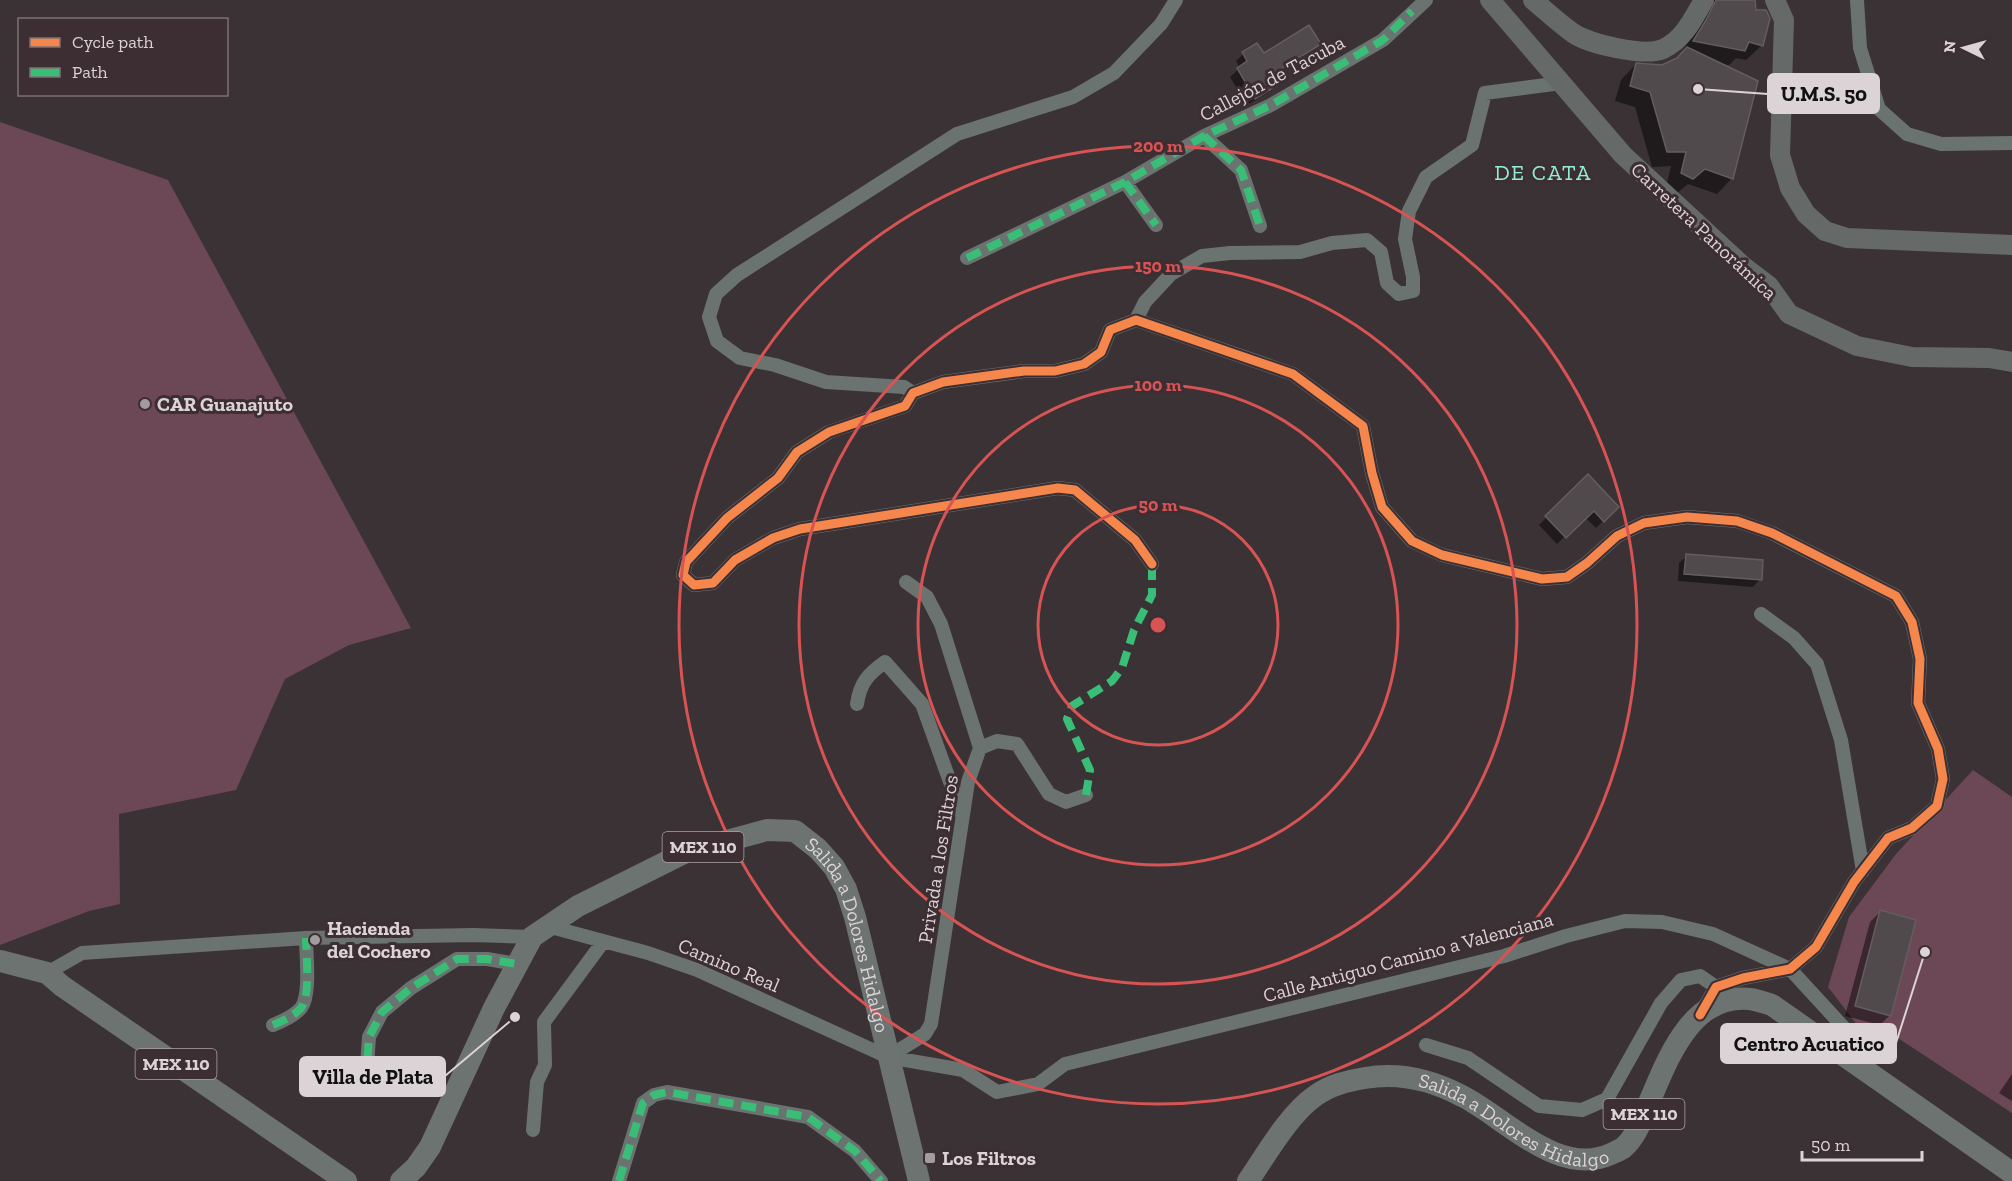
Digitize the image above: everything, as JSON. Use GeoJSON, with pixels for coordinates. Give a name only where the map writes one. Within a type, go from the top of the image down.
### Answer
{"type":"FeatureCollection","features":[{"type":"Feature","properties":{"kind":"main road","name":"Salida a Dolores Hidalgo"},"geometry":{"type":"LineString","coordinates":[[401,1181],[416,1167],[430,1147],[494,1008],[518,964],[540,931],[578,906],[686,852],[767,830],[795,831],[818,849],[834,867],[846,889],[855,917],[919,1181]]}},
{"type":"Feature","properties":{"kind":"main road","name":"MEX 110"},"geometry":{"type":"LineString","coordinates":[[0,961],[47,973],[62,986],[346,1181]]}},
{"type":"Feature","properties":{"kind":"main road","name":"Salida a Dolores Hidalgo"},"geometry":{"type":"LineString","coordinates":[[1248,1181],[1288,1122],[1314,1096],[1341,1082],[1371,1077],[1404,1076],[1433,1083],[1462,1096],[1544,1148],[1562,1156],[1580,1160],[1602,1158],[1623,1148],[1635,1133],[1669,1057],[1685,1030],[1704,1010],[1726,1000],[1749,999],[1772,1005],[2012,1173]]}},
{"type":"Feature","properties":{"kind":"street"},"geometry":{"type":"LineString","coordinates":[[913,393],[904,387],[826,382],[775,365],[740,358],[717,341],[708,317],[716,294],[737,275],[957,135],[1073,97],[1114,73],[1161,24],[1176,0]]}},
{"type":"Feature","properties":{"kind":"street","name":"Callejón de Tacuba"},"geometry":{"type":"LineString","coordinates":[[967,258],[1125,182],[1204,136],[1271,105],[1383,40],[1409,6],[1426,0]]}},
{"type":"Feature","properties":{"kind":"street","name":"Carretera Panorámica"},"geometry":{"type":"LineString","coordinates":[[1490,0],[1623,155],[1744,267],[1769,286],[1789,314],[1857,346],[1912,357],[1989,358],[2012,362]]}},
{"type":"Feature","properties":{"kind":"street"},"geometry":{"type":"LineString","coordinates":[[1533,0],[1574,34],[1621,50],[1650,52],[1662,50],[1679,36],[1694,20],[1704,0]]}},
{"type":"Feature","properties":{"kind":"street"},"geometry":{"type":"LineString","coordinates":[[1775,0],[1785,20],[1780,155],[1790,188],[1806,214],[1825,231],[1847,238],[2012,245]]}},
{"type":"Feature","properties":{"kind":"street"},"geometry":{"type":"LineString","coordinates":[[1857,0],[1860,48],[1879,109],[1907,134],[1941,144],[2012,143]]}},
{"type":"Feature","properties":{"kind":"street"},"geometry":{"type":"LineString","coordinates":[[1136,320],[1144,302],[1171,274],[1202,256],[1230,253],[1300,252],[1332,243],[1366,240],[1381,252],[1387,283],[1399,294],[1413,291],[1413,278],[1405,239],[1409,211],[1426,177],[1472,145],[1485,93],[1561,83]]}},
{"type":"Feature","properties":{"kind":"street"},"geometry":{"type":"LineString","coordinates":[[1204,136],[1240,170],[1260,226]]}},
{"type":"Feature","properties":{"kind":"street"},"geometry":{"type":"LineString","coordinates":[[1125,182],[1156,225]]}},
{"type":"Feature","properties":{"kind":"street"},"geometry":{"type":"LineString","coordinates":[[1152,564],[1135,540],[1075,490],[1058,488],[801,530],[772,538],[735,560],[713,583],[694,585],[683,575],[686,562],[727,518],[778,478],[797,452],[829,432],[905,406],[913,393],[943,382],[1024,371],[1055,371],[1084,364],[1101,352],[1110,330],[1136,320],[1293,374],[1362,426],[1382,507],[1412,541],[1442,555],[1542,579],[1567,578],[1617,536],[1644,523],[1687,517],[1717,519],[1737,521],[1772,533],[1896,596],[1912,622],[1920,659],[1918,703],[1938,749],[1943,779],[1937,806],[1912,828],[1888,838],[1854,882],[1816,947],[1790,969],[1743,978],[1716,987],[1700,1015]]}},
{"type":"Feature","properties":{"kind":"street"},"geometry":{"type":"LineString","coordinates":[[906,582],[927,597],[941,624],[980,748],[998,741],[1017,744],[1048,794],[1066,802],[1086,795]]}},
{"type":"Feature","properties":{"kind":"street"},"geometry":{"type":"LineString","coordinates":[[1761,614],[1794,638],[1817,664],[1841,740],[1863,871]]}},
{"type":"Feature","properties":{"kind":"street"},"geometry":{"type":"LineString","coordinates":[[857,704],[859,689],[873,671],[885,662],[922,704],[963,817]]}},
{"type":"Feature","properties":{"kind":"street","name":"Privada a los Filtros"},"geometry":{"type":"LineString","coordinates":[[888,1057],[925,1034],[932,1024],[968,782],[980,748]]}},
{"type":"Feature","properties":{"kind":"street","name":"Calle Antiguo Camino a Valenciana"},"geometry":{"type":"LineString","coordinates":[[888,1057],[963,1070],[997,1092],[1038,1084],[1065,1064],[1504,956],[1566,936],[1625,921],[1662,922],[1713,934],[1790,969]]}},
{"type":"Feature","properties":{"kind":"street","name":"Camino Real"},"geometry":{"type":"LineString","coordinates":[[47,973],[82,953],[306,938],[540,931],[648,953],[698,970],[888,1057]]}},
{"type":"Feature","properties":{"kind":"street"},"geometry":{"type":"LineString","coordinates":[[273,1025],[286,1020],[302,1007],[306,991],[306,938]]}},
{"type":"Feature","properties":{"kind":"street"},"geometry":{"type":"LineString","coordinates":[[533,1130],[537,1082],[545,1065],[544,1022],[603,942]]}},
{"type":"Feature","properties":{"kind":"street"},"geometry":{"type":"LineString","coordinates":[[366,1081],[369,1037],[382,1012],[411,988],[457,959],[487,959],[518,964]]}},
{"type":"Feature","properties":{"kind":"street"},"geometry":{"type":"LineString","coordinates":[[1790,969],[1857,1042],[1856,1064]]}},
{"type":"Feature","properties":{"kind":"street"},"geometry":{"type":"LineString","coordinates":[[1426,1045],[1468,1058],[1539,1106],[1582,1110],[1607,1099],[1661,1003],[1681,980],[1700,976],[1716,987]]}},
{"type":"Feature","properties":{"kind":"street"},"geometry":{"type":"LineString","coordinates":[[620,1181],[643,1103],[654,1095],[667,1092],[808,1116],[855,1151],[881,1181]]}},
{"type":"Feature","properties":{"kind":"shaded area","name":"CAR Guanajuto"},"geometry":{"type":"Polygon","coordinates":[[[0,122],[168,180],[411,628],[349,645],[285,679],[236,790],[119,814],[120,904],[89,911],[0,945],[0,122]]]}},
{"type":"Feature","properties":{"kind":"shaded area"},"geometry":{"type":"Polygon","coordinates":[[[1973,770],[2012,797],[2012,1113],[1878,1025],[1868,1039],[1828,987],[1849,917],[1896,854],[1973,770]]]}},
{"type":"Feature","properties":{"kind":"building"},"geometry":{"type":"Polygon","coordinates":[[[1716,0],[1755,0],[1756,10],[1766,10],[1770,18],[1763,46],[1749,42],[1745,51],[1693,41],[1716,0]]]}},
{"type":"Feature","properties":{"kind":"building"},"geometry":{"type":"Polygon","coordinates":[[[1309,25],[1321,44],[1274,73],[1280,84],[1255,99],[1237,68],[1247,61],[1242,52],[1257,43],[1264,53],[1309,25]]]}},
{"type":"Feature","properties":{"kind":"building"},"geometry":{"type":"Polygon","coordinates":[[[1687,47],[1758,81],[1733,179],[1705,169],[1693,179],[1681,173],[1686,152],[1667,152],[1650,92],[1630,86],[1636,63],[1662,65],[1677,58],[1687,47]]]}},
{"type":"Feature","properties":{"kind":"building"},"geometry":{"type":"Polygon","coordinates":[[[1588,474],[1619,507],[1604,522],[1594,511],[1566,538],[1545,516],[1588,474]]]}},
{"type":"Feature","properties":{"kind":"building"},"geometry":{"type":"Polygon","coordinates":[[[1686,554],[1763,560],[1762,580],[1684,574],[1686,554]]]}},
{"type":"Feature","properties":{"kind":"building"},"geometry":{"type":"Polygon","coordinates":[[[1880,910],[1916,920],[1891,1016],[1855,1006],[1880,910]]]}},
{"type":"Feature","properties":{"kind":"marked path"},"geometry":{"type":"LineString","coordinates":[[967,258],[1125,182],[1204,136],[1271,105],[1383,40],[1412,11]]}},
{"type":"Feature","properties":{"kind":"marked path"},"geometry":{"type":"LineString","coordinates":[[1204,136],[1241,170],[1260,226]]}},
{"type":"Feature","properties":{"kind":"marked path"},"geometry":{"type":"LineString","coordinates":[[1125,182],[1156,225]]}},
{"type":"Feature","properties":{"kind":"marked path"},"geometry":{"type":"LineString","coordinates":[[1086,795],[1090,770],[1067,719],[1072,706],[1112,681],[1122,668],[1134,630],[1152,595],[1152,564]]}},
{"type":"Feature","properties":{"kind":"marked path"},"geometry":{"type":"LineString","coordinates":[[273,1025],[295,1013],[304,1002],[307,985],[306,938]]}},
{"type":"Feature","properties":{"kind":"marked path"},"geometry":{"type":"LineString","coordinates":[[366,1081],[369,1037],[382,1012],[411,988],[457,959],[487,959],[517,964]]}},
{"type":"Feature","properties":{"kind":"marked path"},"geometry":{"type":"LineString","coordinates":[[619,1181],[643,1103],[654,1095],[667,1092],[808,1117],[855,1151],[881,1181]]}},
{"type":"Feature","properties":{"kind":"cycle path"},"geometry":{"type":"LineString","coordinates":[[1152,564],[1135,540],[1075,490],[1058,488],[800,529],[773,538],[735,560],[713,583],[694,585],[683,575],[686,562],[727,518],[778,478],[797,452],[829,432],[905,406],[913,393],[943,382],[1024,371],[1055,371],[1084,364],[1101,352],[1110,330],[1136,320],[1293,374],[1363,426],[1372,473],[1382,507],[1412,541],[1442,555],[1542,579],[1567,577],[1587,563],[1617,536],[1644,523],[1687,517],[1737,521],[1772,533],[1896,596],[1912,622],[1920,659],[1918,703],[1938,749],[1943,779],[1937,806],[1912,828],[1888,838],[1854,882],[1816,947],[1790,969],[1743,978],[1716,987],[1700,1015]]}},
{"type":"Feature","properties":{"kind":"place","name":"U.M.S. 50"},"geometry":{"type":"Point","coordinates":[1698,89]}},
{"type":"Feature","properties":{"kind":"place","name":"CAR Guanajuto"},"geometry":{"type":"Point","coordinates":[145,404]}},
{"type":"Feature","properties":{"kind":"place","name":"Hacienda del Cochero"},"geometry":{"type":"Point","coordinates":[315,940]}},
{"type":"Feature","properties":{"kind":"place","name":"Centro Acuatico"},"geometry":{"type":"Point","coordinates":[1925,952]}},
{"type":"Feature","properties":{"kind":"place","name":"Villa de Plata"},"geometry":{"type":"Point","coordinates":[515,1017]}},
{"type":"Feature","properties":{"kind":"place","name":"Los Filtros"},"geometry":{"type":"Point","coordinates":[930,1158]}},
{"type":"Feature","properties":{"kind":"district","name":"DE CATA"},"geometry":{"type":"Point","coordinates":[1543,172]}}]}
